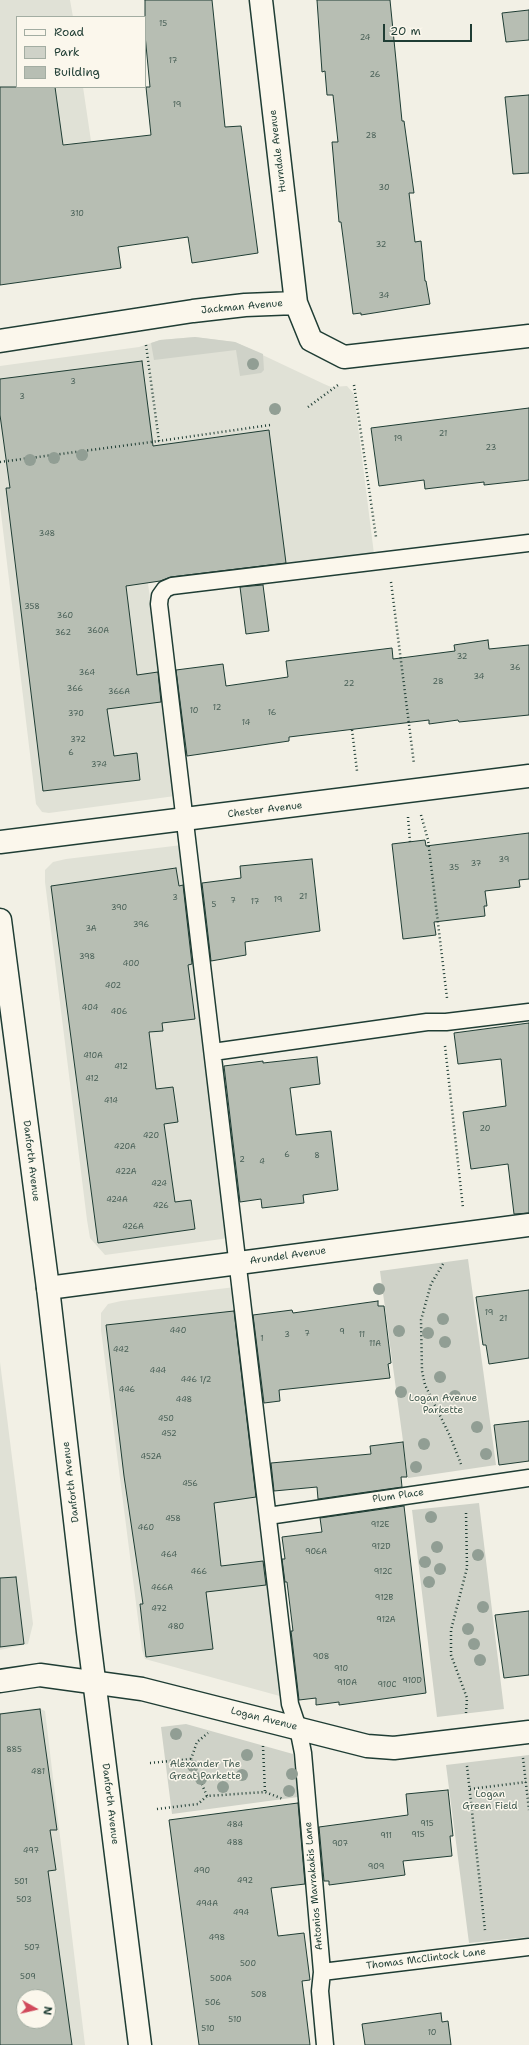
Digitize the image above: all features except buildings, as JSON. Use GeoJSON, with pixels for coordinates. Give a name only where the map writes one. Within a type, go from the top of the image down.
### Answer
{"type":"FeatureCollection","features":[{"type":"Feature","properties":{"kind":"street","name":"Hurndale Avenue"},"geometry":{"type":"LineString","coordinates":[[261,0],[296,303]]}},
{"type":"Feature","properties":{"kind":"street","name":"Jackman Avenue"},"geometry":{"type":"LineString","coordinates":[[0,341],[192,311],[244,305],[296,303],[311,340],[344,357],[529,336]]}},
{"type":"Feature","properties":{"kind":"street","name":"Chester Avenue"},"geometry":{"type":"LineString","coordinates":[[0,842],[529,776]]}},
{"type":"Feature","properties":{"kind":"street","name":"Danforth Avenue"},"geometry":{"type":"LineString","coordinates":[[0,920],[48,1288],[140,2045]]}},
{"type":"Feature","properties":{"kind":"street","name":"Arundel Avenue"},"geometry":{"type":"LineString","coordinates":[[48,1288],[529,1225]]}},
{"type":"Feature","properties":{"kind":"street","name":"Logan Avenue"},"geometry":{"type":"LineString","coordinates":[[0,1681],[40,1675],[95,1681],[142,1689],[367,1746],[394,1748],[526,1742]]}},
{"type":"Feature","properties":{"kind":"lane","name":"Antonios Mavrakakis Lane"},"geometry":{"type":"LineString","coordinates":[[325,2045],[320,1991],[322,1972],[303,1753],[298,1728],[290,1704],[237,1263],[214,1052],[159,604],[160,596],[165,589],[172,586],[529,543]]}},
{"type":"Feature","properties":{"kind":"lane"},"geometry":{"type":"LineString","coordinates":[[214,1052],[427,1022],[446,1022],[529,1012]]}},
{"type":"Feature","properties":{"kind":"lane","name":"Plum Place"},"geometry":{"type":"LineString","coordinates":[[268,1516],[529,1478]]}},
{"type":"Feature","properties":{"kind":"lane","name":"Thomas McClintock Lane"},"geometry":{"type":"LineString","coordinates":[[322,1972],[529,1947]]}},
{"type":"Feature","properties":{"kind":"path"},"geometry":{"type":"LineString","coordinates":[[145,341],[159,441]]}},
{"type":"Feature","properties":{"kind":"path"},"geometry":{"type":"LineString","coordinates":[[308,407],[338,385]]}},
{"type":"Feature","properties":{"kind":"path"},"geometry":{"type":"LineString","coordinates":[[0,462],[270,425]]}},
{"type":"Feature","properties":{"kind":"path"},"geometry":{"type":"LineString","coordinates":[[352,730],[358,779]]}},
{"type":"Feature","properties":{"kind":"path"},"geometry":{"type":"LineString","coordinates":[[407,812],[410,842]]}},
{"type":"Feature","properties":{"kind":"path"},"geometry":{"type":"LineString","coordinates":[[444,1262],[431,1284],[421,1320],[422,1371],[425,1385],[450,1436],[462,1470]]}},
{"type":"Feature","properties":{"kind":"path"},"geometry":{"type":"LineString","coordinates":[[466,1504],[467,1568],[451,1630],[451,1655],[466,1698],[466,1717]]}},
{"type":"Feature","properties":{"kind":"path"},"geometry":{"type":"LineString","coordinates":[[207,1796],[191,1759],[197,1742],[213,1729]]}},
{"type":"Feature","properties":{"kind":"path"},"geometry":{"type":"LineString","coordinates":[[263,1742],[265,1792]]}},
{"type":"Feature","properties":{"kind":"path"},"geometry":{"type":"LineString","coordinates":[[526,1742],[526,1782],[529,1810]]}},
{"type":"Feature","properties":{"kind":"path"},"geometry":{"type":"LineString","coordinates":[[150,1763],[191,1759]]}},
{"type":"Feature","properties":{"kind":"path"},"geometry":{"type":"LineString","coordinates":[[466,1759],[488,1951]]}},
{"type":"Feature","properties":{"kind":"path"},"geometry":{"type":"LineString","coordinates":[[470,1789],[526,1782]]}},
{"type":"Feature","properties":{"kind":"path"},"geometry":{"type":"LineString","coordinates":[[157,1809],[198,1804],[207,1796],[265,1792],[281,1799],[306,1798]]}},
{"type":"Feature","properties":{"kind":"shaded area"},"geometry":{"type":"Polygon","coordinates":[[[0,0],[70,0],[73,16],[16,16],[16,88],[83,88],[91,141],[0,151],[0,0]]]}},
{"type":"Feature","properties":{"kind":"shaded area"},"geometry":{"type":"Polygon","coordinates":[[[195,337],[235,342],[331,387],[347,386],[354,394],[374,554],[148,583],[175,796],[49,813],[42,812],[36,804],[0,505],[0,366],[139,347],[160,340],[195,337]]]}},
{"type":"Feature","properties":{"kind":"shaded area"},"geometry":{"type":"Polygon","coordinates":[[[182,845],[229,1238],[105,1255],[90,1238],[87,1220],[45,882],[45,870],[53,862],[66,859],[182,845]]]}},
{"type":"Feature","properties":{"kind":"shaded area"},"geometry":{"type":"Polygon","coordinates":[[[235,1287],[287,1698],[145,1659],[142,1650],[101,1330],[101,1313],[108,1304],[121,1301],[235,1287]]]}},
{"type":"Feature","properties":{"kind":"shaded area"},"geometry":{"type":"Polygon","coordinates":[[[0,1362],[33,1624],[28,1644],[0,1650],[0,1362]]]}},
{"type":"Feature","properties":{"kind":"shaded area"},"geometry":{"type":"Polygon","coordinates":[[[38,1708],[45,1711],[85,2045],[0,2045],[0,1713],[38,1708]]]}},
{"type":"Feature","properties":{"kind":"green space"},"geometry":{"type":"Polygon","coordinates":[[[195,337],[235,342],[263,354],[264,370],[261,373],[240,376],[236,350],[154,360],[151,343],[160,340],[195,337]]]}},
{"type":"Feature","properties":{"kind":"green space","name":"Logan Avenue Parkette"},"geometry":{"type":"Polygon","coordinates":[[[468,1259],[496,1465],[408,1478],[380,1271],[468,1259]]]}},
{"type":"Feature","properties":{"kind":"green space"},"geometry":{"type":"Polygon","coordinates":[[[479,1503],[504,1709],[437,1717],[412,1510],[479,1503]]]}},
{"type":"Feature","properties":{"kind":"green space","name":"Alexander The Great Parkette"},"geometry":{"type":"Polygon","coordinates":[[[186,1724],[293,1754],[298,1797],[172,1814],[161,1727],[186,1724]]]}},
{"type":"Feature","properties":{"kind":"green space","name":"Logan Green Field"},"geometry":{"type":"Polygon","coordinates":[[[529,1755],[529,1937],[469,1943],[446,1765],[529,1755]]]}}]}
